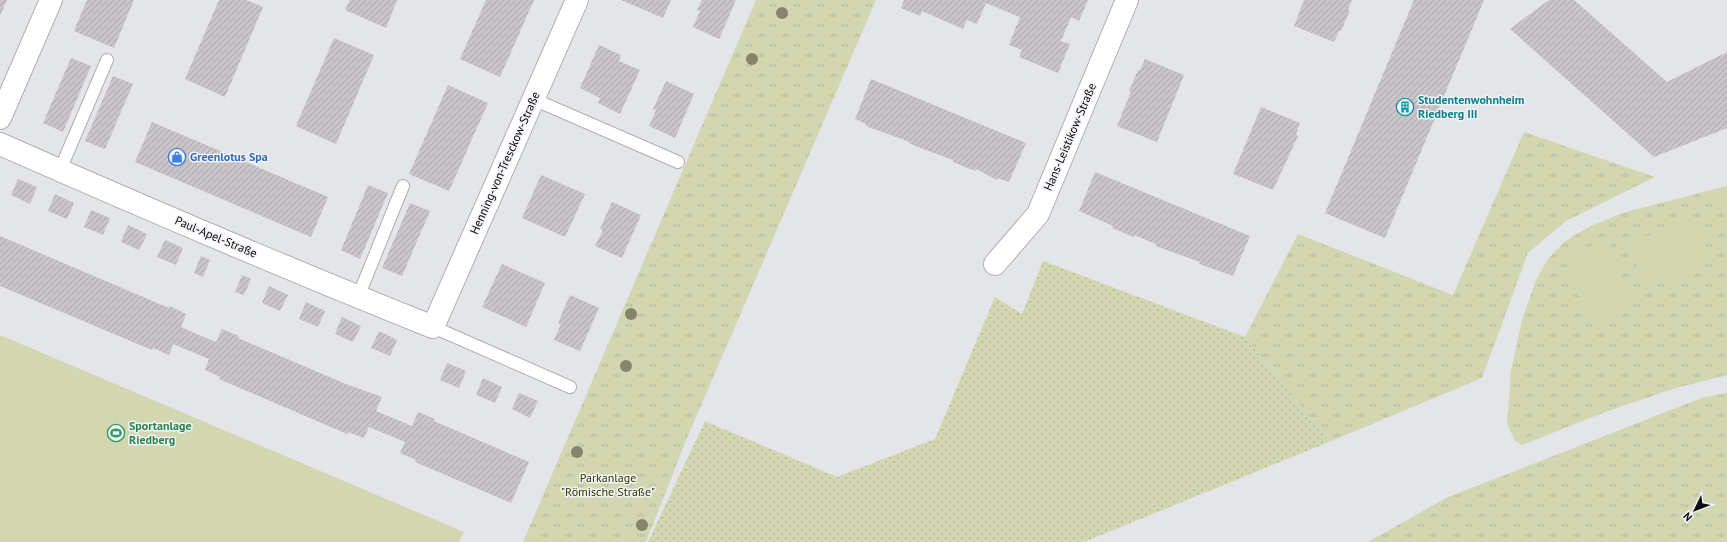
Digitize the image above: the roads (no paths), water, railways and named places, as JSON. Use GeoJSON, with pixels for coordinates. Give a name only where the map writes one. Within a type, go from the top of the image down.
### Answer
{"type":"FeatureCollection","features":[{"type":"Feature","properties":{"kind":"street"},"geometry":{"type":"LineString","coordinates":[[0,118],[51,0]]}},
{"type":"Feature","properties":{"kind":"street","name":"Henning-von-Tresckow-Straße"},"geometry":{"type":"LineString","coordinates":[[433,327],[577,0]]}},
{"type":"Feature","properties":{"kind":"street","name":"Hans-Leistikow-Straße"},"geometry":{"type":"LineString","coordinates":[[995,264],[1038,214],[1128,0]]}},
{"type":"Feature","properties":{"kind":"street","name":"Paul-Apel-Straße"},"geometry":{"type":"LineString","coordinates":[[0,144],[358,297],[433,327]]}},
{"type":"Feature","properties":{"kind":"lane"},"geometry":{"type":"LineString","coordinates":[[60,170],[108,60]]}},
{"type":"Feature","properties":{"kind":"lane"},"geometry":{"type":"LineString","coordinates":[[533,99],[678,162]]}},
{"type":"Feature","properties":{"kind":"lane"},"geometry":{"type":"LineString","coordinates":[[358,297],[404,186]]}},
{"type":"Feature","properties":{"kind":"lane"},"geometry":{"type":"LineString","coordinates":[[433,327],[570,387]]}},
{"type":"Feature","properties":{"kind":"place","name":"Studentenwohnheim Riedberg III"},"geometry":{"type":"Point","coordinates":[1405,107]}},
{"type":"Feature","properties":{"kind":"place","name":"Greenlotus Spa"},"geometry":{"type":"Point","coordinates":[177,157]}},
{"type":"Feature","properties":{"kind":"place","name":"Sportanlage Riedberg"},"geometry":{"type":"Point","coordinates":[116,433]}},
{"type":"Feature","properties":{"kind":"park label","name":"Parkanlage \"Römische Straße\""},"geometry":{"type":"Point","coordinates":[608,485]}}]}
